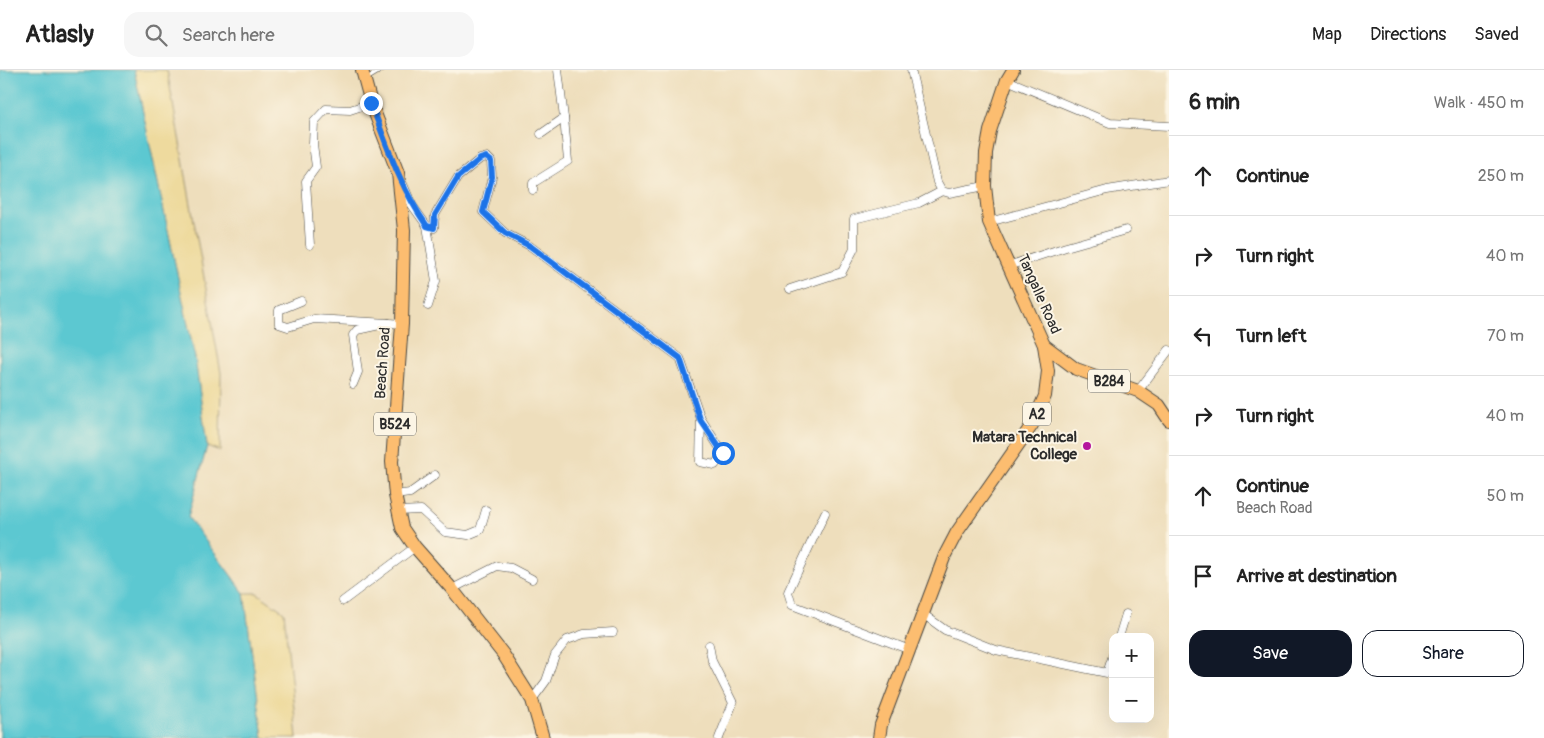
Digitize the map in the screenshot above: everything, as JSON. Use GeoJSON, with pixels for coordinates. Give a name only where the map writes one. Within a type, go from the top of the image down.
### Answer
{"type":"FeatureCollection","features":[{"type":"Feature","properties":{"kind":"main road","name":"Beach Road"},"geometry":{"type":"LineString","coordinates":[[363,75],[371,103],[398,173],[404,230],[402,324],[392,462],[395,495],[402,528],[415,547],[452,589],[503,654],[532,700],[543,738]]}},
{"type":"Feature","properties":{"kind":"main road","name":"Tangalle Road"},"geometry":{"type":"LineString","coordinates":[[878,738],[881,725],[945,555],[957,532],[1032,425],[1045,396],[1048,371],[1044,345],[989,222],[985,186],[986,153],[990,131],[1010,75]]}},
{"type":"Feature","properties":{"kind":"main road","name":"B284"},"geometry":{"type":"LineString","coordinates":[[1044,345],[1076,369],[1138,391],[1159,405],[1169,420]]}},
{"type":"Feature","properties":{"kind":"street"},"geometry":{"type":"LineString","coordinates":[[533,190],[532,183],[568,161],[558,70]]}},
{"type":"Feature","properties":{"kind":"street"},"geometry":{"type":"LineString","coordinates":[[911,70],[937,182],[942,190]]}},
{"type":"Feature","properties":{"kind":"street"},"geometry":{"type":"LineString","coordinates":[[1010,75],[1110,123],[1169,126]]}},
{"type":"Feature","properties":{"kind":"street"},"geometry":{"type":"LineString","coordinates":[[310,245],[306,181],[316,167],[312,144],[314,122],[326,109],[350,110],[371,103]]}},
{"type":"Feature","properties":{"kind":"street"},"geometry":{"type":"LineString","coordinates":[[541,134],[564,118]]}},
{"type":"Feature","properties":{"kind":"street"},"geometry":{"type":"LineString","coordinates":[[427,226],[434,228],[435,215],[458,177],[480,159],[486,157],[491,161],[492,177],[483,212],[505,233],[530,246],[680,358],[700,419],[723,453],[715,465],[700,462],[700,419]]}},
{"type":"Feature","properties":{"kind":"street"},"geometry":{"type":"LineString","coordinates":[[398,173],[412,205],[427,226],[436,281],[428,306]]}},
{"type":"Feature","properties":{"kind":"street"},"geometry":{"type":"LineString","coordinates":[[989,222],[1107,190],[1169,180]]}},
{"type":"Feature","properties":{"kind":"street"},"geometry":{"type":"LineString","coordinates":[[790,289],[842,272],[854,249],[854,219],[919,203],[942,190],[950,192],[985,186]]}},
{"type":"Feature","properties":{"kind":"street"},"geometry":{"type":"LineString","coordinates":[[1008,266],[1126,230]]}},
{"type":"Feature","properties":{"kind":"street"},"geometry":{"type":"LineString","coordinates":[[301,301],[279,310],[279,324],[288,327],[314,320],[402,324]]}},
{"type":"Feature","properties":{"kind":"street"},"geometry":{"type":"LineString","coordinates":[[353,384],[358,372],[353,336],[357,330],[389,323]]}},
{"type":"Feature","properties":{"kind":"street"},"geometry":{"type":"LineString","coordinates":[[1138,391],[1169,350]]}},
{"type":"Feature","properties":{"kind":"street"},"geometry":{"type":"LineString","coordinates":[[395,495],[410,493],[435,475]]}},
{"type":"Feature","properties":{"kind":"street"},"geometry":{"type":"LineString","coordinates":[[398,511],[421,510],[445,532],[468,534],[480,530],[486,510]]}},
{"type":"Feature","properties":{"kind":"street"},"geometry":{"type":"LineString","coordinates":[[825,513],[788,592],[792,605],[910,650]]}},
{"type":"Feature","properties":{"kind":"street"},"geometry":{"type":"LineString","coordinates":[[343,601],[415,547]]}},
{"type":"Feature","properties":{"kind":"street"},"geometry":{"type":"LineString","coordinates":[[452,589],[497,566],[511,568],[532,579]]}},
{"type":"Feature","properties":{"kind":"street"},"geometry":{"type":"LineString","coordinates":[[923,614],[945,630],[996,650],[1107,673],[1109,667]]}},
{"type":"Feature","properties":{"kind":"street"},"geometry":{"type":"LineString","coordinates":[[1120,633],[1126,614]]}},
{"type":"Feature","properties":{"kind":"street"},"geometry":{"type":"LineString","coordinates":[[532,700],[546,681],[555,655],[567,640],[584,634],[613,632]]}},
{"type":"Feature","properties":{"kind":"street"},"geometry":{"type":"LineString","coordinates":[[709,645],[712,661],[733,703],[719,738]]}},
{"type":"Feature","properties":{"kind":"lane"},"geometry":{"type":"LineString","coordinates":[[363,75],[381,70]]}},
{"type":"Feature","properties":{"kind":"sand"},"geometry":{"type":"Polygon","coordinates":[[[134,70],[167,70],[221,373],[220,451],[207,446],[195,358],[134,70]]]}},
{"type":"Feature","properties":{"kind":"sand"},"geometry":{"type":"Polygon","coordinates":[[[244,593],[257,593],[284,612],[297,738],[263,738],[244,593]]]}},
{"type":"Feature","properties":{"kind":"water"},"geometry":{"type":"Polygon","coordinates":[[[0,70],[134,70],[195,358],[207,446],[188,517],[244,593],[263,738],[0,738],[0,70]]]}},
{"type":"Feature","properties":{"kind":"place","name":"Matara Technical College"},"geometry":{"type":"Point","coordinates":[1087,446]}},
{"type":"Feature","properties":{"kind":"route"},"geometry":{"type":"LineString","coordinates":[[371,103],[412,205],[427,226],[434,228],[435,215],[458,177],[480,159],[486,157],[491,161],[492,177],[483,212],[505,233],[530,246],[680,358],[700,419],[723,453]]}}]}
